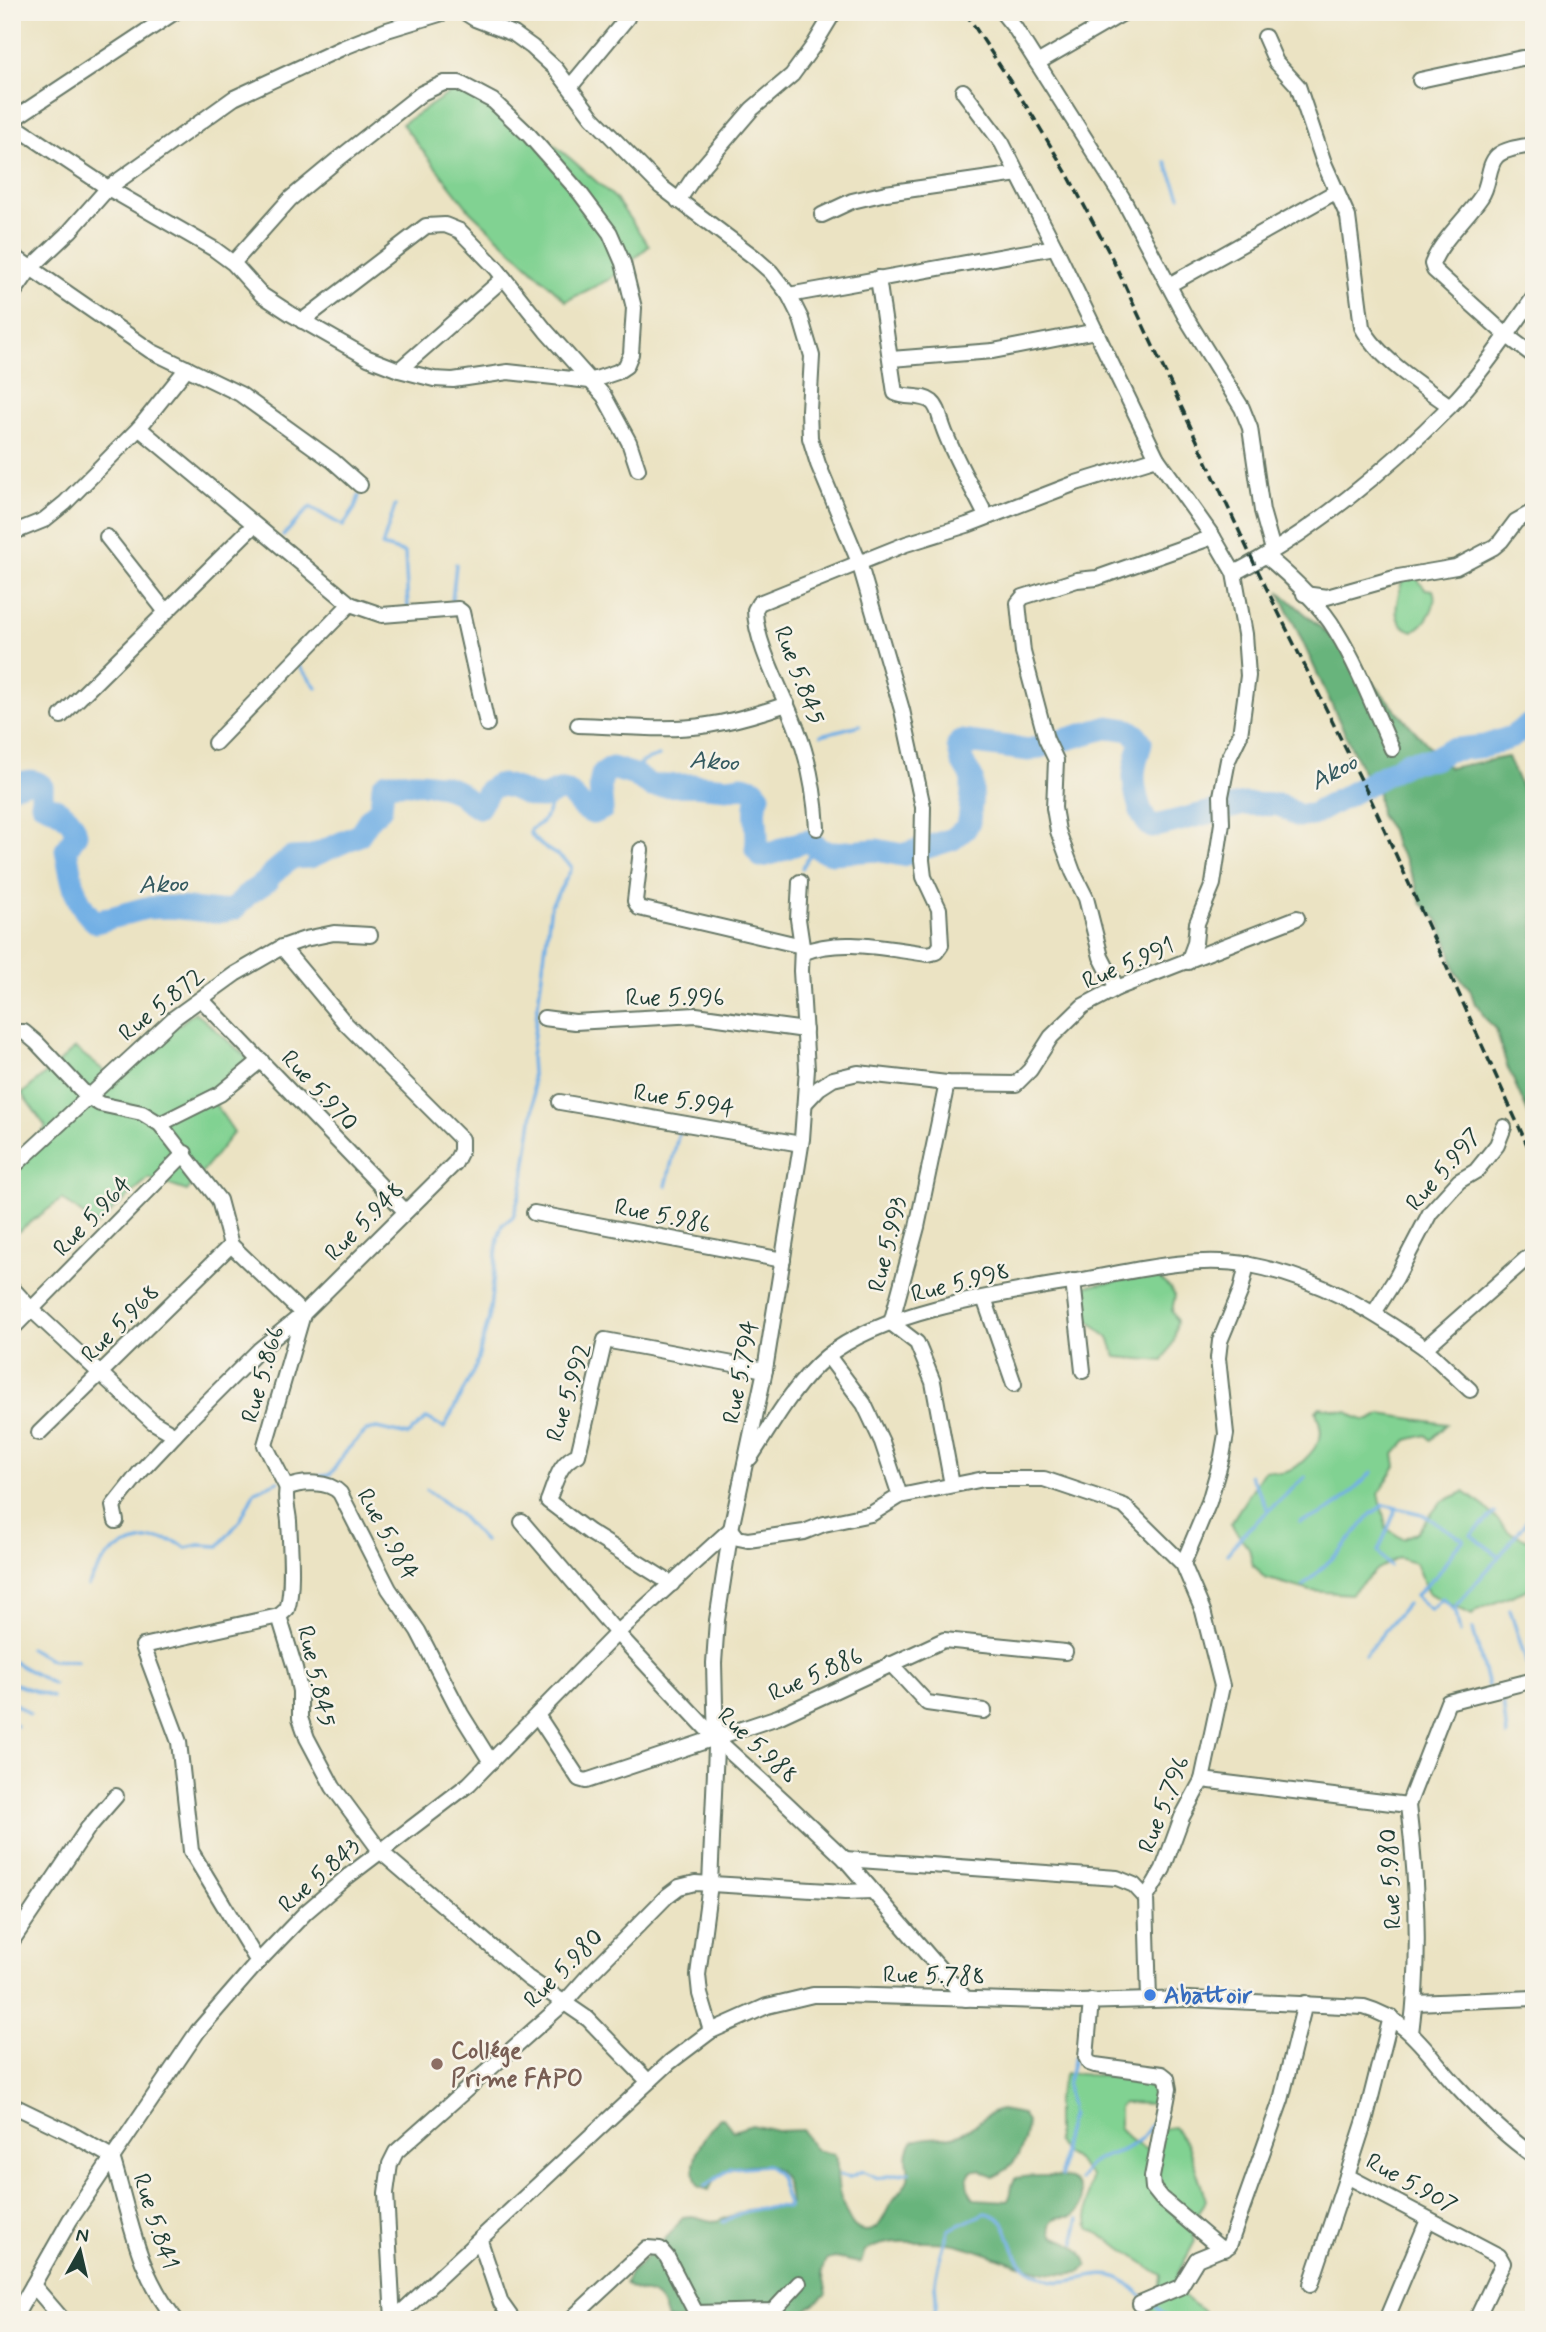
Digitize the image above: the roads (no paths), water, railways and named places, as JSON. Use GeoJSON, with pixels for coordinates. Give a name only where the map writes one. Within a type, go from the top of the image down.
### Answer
{"type":"FeatureCollection","features":[{"type":"Feature","properties":{"kind":"street"},"geometry":{"type":"LineString","coordinates":[[176,12],[12,122],[107,188],[188,233],[233,263],[262,295],[302,321],[368,358],[399,370],[434,379],[453,380],[508,372],[590,381],[617,372],[626,366],[631,354],[634,309],[622,264],[610,233],[580,193],[529,135],[493,101],[459,83],[444,83],[422,93],[337,160],[290,199],[233,263]]}},
{"type":"Feature","properties":{"kind":"street"},"geometry":{"type":"LineString","coordinates":[[12,295],[31,268],[70,231],[107,188],[234,98],[342,48],[387,30],[446,12]]}},
{"type":"Feature","properties":{"kind":"street"},"geometry":{"type":"LineString","coordinates":[[464,12],[514,34],[533,47],[556,69],[592,117],[660,186],[754,257],[771,272],[789,295],[801,319],[812,356],[810,438],[818,464],[859,562],[902,710],[923,807],[922,860],[925,877],[939,909],[941,945],[936,952],[928,954],[839,945],[802,949],[639,908],[635,901],[641,850]]}},
{"type":"Feature","properties":{"kind":"street"},"geometry":{"type":"LineString","coordinates":[[570,87],[627,18],[628,12]]}},
{"type":"Feature","properties":{"kind":"street"},"geometry":{"type":"LineString","coordinates":[[678,201],[694,177],[752,109],[792,75],[834,12]]}},
{"type":"Feature","properties":{"kind":"street"},"geometry":{"type":"LineString","coordinates":[[1002,12],[1122,197],[1168,285],[1242,408],[1250,428],[1269,553],[1335,628],[1359,672],[1392,749]]}},
{"type":"Feature","properties":{"kind":"street"},"geometry":{"type":"LineString","coordinates":[[1037,63],[1125,12]]}},
{"type":"Feature","properties":{"kind":"street"},"geometry":{"type":"LineString","coordinates":[[1265,37],[1276,62],[1298,86],[1324,163],[1349,217],[1362,327],[1369,341],[1450,406]]}},
{"type":"Feature","properties":{"kind":"street"},"geometry":{"type":"LineString","coordinates":[[1420,80],[1522,58],[1534,58]]}},
{"type":"Feature","properties":{"kind":"street"},"geometry":{"type":"LineString","coordinates":[[963,91],[1002,143],[1157,458],[1213,537],[1234,573],[1245,634],[1248,676],[1240,735],[1228,760],[1221,796],[1222,823],[1213,884],[1197,923],[1195,943],[1188,962]]}},
{"type":"Feature","properties":{"kind":"street"},"geometry":{"type":"LineString","coordinates":[[1534,145],[1500,153],[1495,158],[1483,195],[1432,264],[1434,270],[1506,335],[1534,356]]}},
{"type":"Feature","properties":{"kind":"street"},"geometry":{"type":"LineString","coordinates":[[822,215],[852,201],[886,193],[1018,174]]}},
{"type":"Feature","properties":{"kind":"street"},"geometry":{"type":"LineString","coordinates":[[1168,285],[1338,191]]}},
{"type":"Feature","properties":{"kind":"street"},"geometry":{"type":"LineString","coordinates":[[302,321],[426,226],[445,225],[460,231],[504,278],[604,396],[629,442],[638,469]]}},
{"type":"Feature","properties":{"kind":"street"},"geometry":{"type":"LineString","coordinates":[[789,295],[1055,247]]}},
{"type":"Feature","properties":{"kind":"street"},"geometry":{"type":"LineString","coordinates":[[12,255],[151,351],[240,394],[333,461],[360,485]]}},
{"type":"Feature","properties":{"kind":"street"},"geometry":{"type":"LineString","coordinates":[[399,370],[504,278]]}},
{"type":"Feature","properties":{"kind":"street"},"geometry":{"type":"LineString","coordinates":[[878,278],[895,393],[904,397],[923,398],[931,401],[937,408],[952,452],[986,516]]}},
{"type":"Feature","properties":{"kind":"street"},"geometry":{"type":"LineString","coordinates":[[1234,573],[1269,553],[1360,488],[1450,406],[1534,297]]}},
{"type":"Feature","properties":{"kind":"street"},"geometry":{"type":"LineString","coordinates":[[891,359],[993,351],[1096,331]]}},
{"type":"Feature","properties":{"kind":"street"},"geometry":{"type":"LineString","coordinates":[[12,533],[44,520],[65,503],[139,428],[187,368]]}},
{"type":"Feature","properties":{"kind":"street"},"geometry":{"type":"LineString","coordinates":[[139,428],[350,604],[382,615],[458,609],[461,612],[487,724]]}},
{"type":"Feature","properties":{"kind":"street"},"geometry":{"type":"LineString","coordinates":[[859,562],[1076,483],[1157,458]]}},
{"type":"Feature","properties":{"kind":"street"},"geometry":{"type":"LineString","coordinates":[[1304,594],[1327,597],[1398,577],[1456,566],[1494,547],[1516,521],[1534,511]]}},
{"type":"Feature","properties":{"kind":"street"},"geometry":{"type":"LineString","coordinates":[[61,716],[254,525]]}},
{"type":"Feature","properties":{"kind":"street"},"geometry":{"type":"LineString","coordinates":[[107,537],[166,612]]}},
{"type":"Feature","properties":{"kind":"street"},"geometry":{"type":"LineString","coordinates":[[1117,988],[1101,957],[1086,898],[1073,873],[1058,831],[1054,808],[1057,768],[1046,739],[1023,652],[1018,600],[1077,580],[1097,578],[1213,537]]}},
{"type":"Feature","properties":{"kind":"street","name":"Rue 5.845"},"geometry":{"type":"LineString","coordinates":[[817,828],[814,788],[809,767],[758,633],[755,610],[759,603],[769,598],[859,562]]}},
{"type":"Feature","properties":{"kind":"street"},"geometry":{"type":"LineString","coordinates":[[215,743],[350,604]]}},
{"type":"Feature","properties":{"kind":"street"},"geometry":{"type":"LineString","coordinates":[[578,725],[671,728],[707,726],[750,717],[787,704]]}},
{"type":"Feature","properties":{"kind":"street"},"geometry":{"type":"LineString","coordinates":[[800,882],[798,919],[802,949]]}},
{"type":"Feature","properties":{"kind":"street","name":"Rue 5.991"},"geometry":{"type":"LineString","coordinates":[[805,1103],[819,1088],[834,1079],[858,1073],[947,1083],[1016,1084],[1024,1078],[1063,1023],[1083,1006],[1117,988],[1297,918]]}},
{"type":"Feature","properties":{"kind":"street","name":"Rue 5.872"},"geometry":{"type":"LineString","coordinates":[[12,1168],[174,1018],[235,974],[282,947],[334,933],[370,935]]}},
{"type":"Feature","properties":{"kind":"street","name":"Rue 5.948"},"geometry":{"type":"LineString","coordinates":[[116,1521],[113,1506],[174,1434],[259,1350],[303,1314],[455,1163],[461,1151],[461,1139],[346,1024],[282,947]]}},
{"type":"Feature","properties":{"kind":"street","name":"Rue 5.794"},"geometry":{"type":"LineString","coordinates":[[711,2031],[700,1994],[698,1975],[710,1884],[716,1739],[714,1663],[723,1572],[765,1370],[801,1144],[807,1069],[802,949]]}},
{"type":"Feature","properties":{"kind":"street","name":"Rue 5.970"},"geometry":{"type":"LineString","coordinates":[[201,999],[405,1211]]}},
{"type":"Feature","properties":{"kind":"street","name":"Rue 5.996"},"geometry":{"type":"LineString","coordinates":[[544,1018],[575,1022],[696,1015],[805,1030]]}},
{"type":"Feature","properties":{"kind":"street"},"geometry":{"type":"LineString","coordinates":[[12,1032],[24,1032],[37,1043],[88,1097],[100,1104],[142,1113],[160,1124],[219,1200],[231,1245]]}},
{"type":"Feature","properties":{"kind":"street"},"geometry":{"type":"LineString","coordinates":[[160,1124],[220,1094],[261,1060]]}},
{"type":"Feature","properties":{"kind":"street","name":"Rue 5.993"},"geometry":{"type":"LineString","coordinates":[[947,1083],[917,1227],[891,1323],[917,1343],[933,1382],[952,1485]]}},
{"type":"Feature","properties":{"kind":"street","name":"Rue 5.994"},"geometry":{"type":"LineString","coordinates":[[560,1102],[801,1144]]}},
{"type":"Feature","properties":{"kind":"street","name":"Rue 5.997"},"geometry":{"type":"LineString","coordinates":[[1374,1313],[1430,1213],[1459,1181],[1476,1171],[1497,1145],[1504,1127]]}},
{"type":"Feature","properties":{"kind":"street","name":"Rue 5.964"},"geometry":{"type":"LineString","coordinates":[[12,1329],[185,1153]]}},
{"type":"Feature","properties":{"kind":"street","name":"Rue 5.986"},"geometry":{"type":"LineString","coordinates":[[534,1213],[783,1260]]}},
{"type":"Feature","properties":{"kind":"street","name":"Rue 5.866"},"geometry":{"type":"LineString","coordinates":[[231,1245],[303,1314],[265,1445],[287,1488]]}},
{"type":"Feature","properties":{"kind":"street","name":"Rue 5.968"},"geometry":{"type":"LineString","coordinates":[[39,1433],[231,1245]]}},
{"type":"Feature","properties":{"kind":"street"},"geometry":{"type":"LineString","coordinates":[[1425,1348],[1527,1258],[1534,1258]]}},
{"type":"Feature","properties":{"kind":"street","name":"Rue 5.998"},"geometry":{"type":"LineString","coordinates":[[746,1465],[808,1374],[852,1340],[891,1323],[984,1298],[1189,1263],[1219,1262],[1275,1270],[1344,1296],[1425,1348],[1470,1390]]}},
{"type":"Feature","properties":{"kind":"street"},"geometry":{"type":"LineString","coordinates":[[1183,1564],[1209,1502],[1222,1457],[1226,1434],[1220,1341],[1241,1290],[1247,1265]]}},
{"type":"Feature","properties":{"kind":"street"},"geometry":{"type":"LineString","coordinates":[[1073,1282],[1083,1371]]}},
{"type":"Feature","properties":{"kind":"street"},"geometry":{"type":"LineString","coordinates":[[12,1288],[32,1310],[158,1426],[174,1434]]}},
{"type":"Feature","properties":{"kind":"street"},"geometry":{"type":"LineString","coordinates":[[984,1298],[1014,1384]]}},
{"type":"Feature","properties":{"kind":"street","name":"Rue 5.992"},"geometry":{"type":"LineString","coordinates":[[672,1584],[589,1532],[548,1501],[559,1472],[568,1458],[578,1455],[605,1340],[765,1370]]}},
{"type":"Feature","properties":{"kind":"street"},"geometry":{"type":"LineString","coordinates":[[828,1356],[864,1404],[882,1442],[900,1496]]}},
{"type":"Feature","properties":{"kind":"street","name":"Rue 5.796"},"geometry":{"type":"LineString","coordinates":[[731,1530],[738,1538],[748,1540],[804,1532],[824,1524],[871,1514],[900,1496],[984,1479],[1044,1479],[1124,1506],[1183,1564],[1203,1611],[1222,1686],[1202,1780],[1181,1817],[1163,1869],[1146,1898]]}},
{"type":"Feature","properties":{"kind":"street","name":"Rue 5.984"},"geometry":{"type":"LineString","coordinates":[[287,1488],[292,1485],[326,1484],[340,1493],[389,1589],[418,1632],[461,1713],[491,1762]]}},
{"type":"Feature","properties":{"kind":"street"},"geometry":{"type":"LineString","coordinates":[[279,1616],[288,1609],[290,1591],[289,1519],[285,1492],[287,1488]]}},
{"type":"Feature","properties":{"kind":"street","name":"Rue 5.988"},"geometry":{"type":"LineString","coordinates":[[522,1522],[617,1633],[716,1739],[845,1860],[966,1999]]}},
{"type":"Feature","properties":{"kind":"street","name":"Rue 5.843"},"geometry":{"type":"LineString","coordinates":[[12,2320],[70,2220],[198,2031],[258,1962],[306,1912],[469,1784],[617,1633],[731,1530]]}},
{"type":"Feature","properties":{"kind":"street","name":"Rue 5.845"},"geometry":{"type":"LineString","coordinates":[[258,1962],[191,1851],[179,1742],[143,1646],[279,1616],[295,1668],[300,1691],[300,1718],[307,1738],[333,1787],[381,1852],[528,1978],[588,2019],[648,2081]]}},
{"type":"Feature","properties":{"kind":"street","name":"Rue 5.886"},"geometry":{"type":"LineString","coordinates":[[537,1715],[582,1782],[778,1717],[944,1640],[1065,1652]]}},
{"type":"Feature","properties":{"kind":"street"},"geometry":{"type":"LineString","coordinates":[[891,1664],[927,1703],[984,1711]]}},
{"type":"Feature","properties":{"kind":"street"},"geometry":{"type":"LineString","coordinates":[[1408,1805],[1448,1702],[1534,1680]]}},
{"type":"Feature","properties":{"kind":"street","name":"Rue 5.980"},"geometry":{"type":"LineString","coordinates":[[1202,1780],[1408,1805],[1415,1860],[1415,2003],[1411,2033]]}},
{"type":"Feature","properties":{"kind":"street"},"geometry":{"type":"LineString","coordinates":[[12,1941],[88,1828],[116,1796]]}},
{"type":"Feature","properties":{"kind":"street"},"geometry":{"type":"LineString","coordinates":[[845,1860],[1117,1878],[1134,1885],[1146,1898],[1149,2000]]}},
{"type":"Feature","properties":{"kind":"street","name":"Rue 5.980"},"geometry":{"type":"LineString","coordinates":[[393,2320],[386,2193],[390,2164],[396,2152],[564,2003],[667,1896],[688,1884],[872,1891]]}},
{"type":"Feature","properties":{"kind":"street","name":"Rue 5.788"},"geometry":{"type":"LineString","coordinates":[[393,2320],[481,2241],[648,2081],[711,2031],[767,2006],[813,1995],[1306,2003],[1364,2007],[1391,2017],[1411,2033],[1490,2121],[1534,2156]]}},
{"type":"Feature","properties":{"kind":"street"},"geometry":{"type":"LineString","coordinates":[[1415,2003],[1534,1998]]}},
{"type":"Feature","properties":{"kind":"street"},"geometry":{"type":"LineString","coordinates":[[1091,2001],[1086,2057],[1089,2063],[1162,2074],[1167,2078],[1169,2089],[1152,2177],[1153,2188],[1161,2198],[1219,2247],[1225,2249]]}},
{"type":"Feature","properties":{"kind":"street"},"geometry":{"type":"LineString","coordinates":[[1140,2304],[1180,2287],[1197,2259],[1225,2249],[1231,2242],[1281,2100],[1306,2003]]}},
{"type":"Feature","properties":{"kind":"street","name":"Rue 5.907"},"geometry":{"type":"LineString","coordinates":[[1391,2017],[1366,2117],[1346,2176],[1502,2259],[1503,2263],[1476,2320]]}},
{"type":"Feature","properties":{"kind":"street","name":"Rue 5.841"},"geometry":{"type":"LineString","coordinates":[[12,2105],[112,2157],[137,2251],[160,2299],[176,2320]]}},
{"type":"Feature","properties":{"kind":"street"},"geometry":{"type":"LineString","coordinates":[[1311,2284],[1346,2176]]}},
{"type":"Feature","properties":{"kind":"street"},"geometry":{"type":"LineString","coordinates":[[1386,2320],[1428,2220]]}},
{"type":"Feature","properties":{"kind":"street"},"geometry":{"type":"LineString","coordinates":[[481,2241],[501,2303],[513,2320]]}},
{"type":"Feature","properties":{"kind":"street"},"geometry":{"type":"LineString","coordinates":[[570,2320],[647,2248],[655,2247],[667,2257],[696,2313],[773,2311],[799,2284]]}},
{"type":"Feature","properties":{"kind":"street"},"geometry":{"type":"LineString","coordinates":[[33,2285],[63,2320]]}},
{"type":"Feature","properties":{"kind":"waterway"},"geometry":{"type":"LineString","coordinates":[[1166,162],[1180,196]]}},
{"type":"Feature","properties":{"kind":"waterway"},"geometry":{"type":"LineString","coordinates":[[283,536],[310,507],[343,526],[355,508],[359,496]]}},
{"type":"Feature","properties":{"kind":"waterway"},"geometry":{"type":"LineString","coordinates":[[395,506],[382,546],[405,553],[408,608]]}},
{"type":"Feature","properties":{"kind":"waterway"},"geometry":{"type":"LineString","coordinates":[[452,602],[456,564]]}},
{"type":"Feature","properties":{"kind":"waterway"},"geometry":{"type":"LineString","coordinates":[[298,665],[317,688]]}},
{"type":"Feature","properties":{"kind":"waterway"},"geometry":{"type":"LineString","coordinates":[[821,735],[860,725]]}},
{"type":"Feature","properties":{"kind":"waterway","name":"Akoo"},"geometry":{"type":"LineString","coordinates":[[12,786],[27,782],[38,783],[42,786],[42,803],[59,811],[72,822],[76,834],[66,850],[72,879],[78,899],[96,922],[146,908],[171,907],[218,912],[234,909],[291,858],[310,857],[359,835],[370,818],[381,808],[383,786],[387,783],[422,783],[448,788],[479,807],[489,790],[497,785],[509,786],[540,797],[563,791],[571,794],[593,813],[602,809],[602,775],[612,768],[635,775],[651,786],[743,786],[754,789],[759,795],[756,808],[756,849],[761,856],[809,841],[821,850],[832,853],[877,850],[902,855],[953,839],[969,822],[972,778],[962,761],[958,745],[961,741],[1029,750],[1109,727],[1129,730],[1141,742],[1134,782],[1141,812],[1152,827],[1244,804],[1280,805],[1299,816],[1312,815],[1408,762],[1434,759],[1449,750],[1485,746],[1512,737],[1527,726],[1534,725]]}},
{"type":"Feature","properties":{"kind":"waterway"},"geometry":{"type":"LineString","coordinates":[[635,775],[640,764],[659,756]]}},
{"type":"Feature","properties":{"kind":"waterway"},"geometry":{"type":"LineString","coordinates":[[314,1477],[329,1475],[347,1450],[367,1430],[377,1428],[408,1435],[427,1418],[444,1428],[476,1366],[489,1318],[498,1238],[502,1225],[513,1217],[523,1183],[534,1105],[531,1057],[551,905],[571,870],[566,861],[539,843],[530,833],[531,829],[547,816],[549,796]]}},
{"type":"Feature","properties":{"kind":"waterway"},"geometry":{"type":"LineString","coordinates":[[802,868],[816,844]]}},
{"type":"Feature","properties":{"kind":"waterway"},"geometry":{"type":"LineString","coordinates":[[666,1186],[680,1128]]}},
{"type":"Feature","properties":{"kind":"waterway"},"geometry":{"type":"LineString","coordinates":[[1300,1522],[1331,1509],[1372,1472]]}},
{"type":"Feature","properties":{"kind":"waterway"},"geometry":{"type":"LineString","coordinates":[[1250,1475],[1268,1510]]}},
{"type":"Feature","properties":{"kind":"waterway"},"geometry":{"type":"LineString","coordinates":[[286,1479],[306,1477]]}},
{"type":"Feature","properties":{"kind":"waterway"},"geometry":{"type":"LineString","coordinates":[[1227,1554],[1244,1533],[1305,1477]]}},
{"type":"Feature","properties":{"kind":"waterway"},"geometry":{"type":"LineString","coordinates":[[88,1586],[107,1557],[133,1543],[161,1539],[171,1540],[186,1548],[199,1545],[219,1546],[241,1519],[255,1491],[278,1481]]}},
{"type":"Feature","properties":{"kind":"waterway"},"geometry":{"type":"LineString","coordinates":[[427,1490],[459,1514],[484,1541]]}},
{"type":"Feature","properties":{"kind":"waterway"},"geometry":{"type":"LineString","coordinates":[[1303,1586],[1340,1551],[1371,1514],[1384,1505],[1422,1514],[1464,1540],[1456,1547],[1438,1574],[1415,1596],[1431,1610],[1443,1598],[1456,1612],[1460,1633]]}},
{"type":"Feature","properties":{"kind":"waterway"},"geometry":{"type":"LineString","coordinates":[[1389,1566],[1378,1552],[1397,1507]]}},
{"type":"Feature","properties":{"kind":"waterway"},"geometry":{"type":"LineString","coordinates":[[1454,1608],[1534,1511]]}},
{"type":"Feature","properties":{"kind":"waterway"},"geometry":{"type":"LineString","coordinates":[[1495,1513],[1471,1535],[1499,1556]]}},
{"type":"Feature","properties":{"kind":"waterway"},"geometry":{"type":"LineString","coordinates":[[1365,1655],[1407,1604]]}},
{"type":"Feature","properties":{"kind":"waterway"},"geometry":{"type":"LineString","coordinates":[[1510,1610],[1528,1667]]}},
{"type":"Feature","properties":{"kind":"waterway"},"geometry":{"type":"LineString","coordinates":[[1473,1629],[1488,1686]]}},
{"type":"Feature","properties":{"kind":"waterway"},"geometry":{"type":"LineString","coordinates":[[29,1648],[52,1660],[77,1661]]}},
{"type":"Feature","properties":{"kind":"waterway"},"geometry":{"type":"LineString","coordinates":[[12,1661],[53,1684]]}},
{"type":"Feature","properties":{"kind":"waterway"},"geometry":{"type":"LineString","coordinates":[[12,1683],[52,1697]]}},
{"type":"Feature","properties":{"kind":"waterway"},"geometry":{"type":"LineString","coordinates":[[1502,1692],[1507,1736]]}},
{"type":"Feature","properties":{"kind":"waterway"},"geometry":{"type":"LineString","coordinates":[[12,1702],[30,1714]]}},
{"type":"Feature","properties":{"kind":"waterway"},"geometry":{"type":"LineString","coordinates":[[12,1722],[17,1726]]}},
{"type":"Feature","properties":{"kind":"waterway"},"geometry":{"type":"LineString","coordinates":[[1061,2176],[1064,2139],[1071,2113],[1067,2084],[1074,2058]]}},
{"type":"Feature","properties":{"kind":"waterway"},"geometry":{"type":"LineString","coordinates":[[1080,2180],[1091,2164],[1139,2140],[1157,2117]]}},
{"type":"Feature","properties":{"kind":"waterway"},"geometry":{"type":"LineString","coordinates":[[705,2186],[731,2168],[768,2165],[779,2176],[789,2208],[754,2209],[723,2223]]}},
{"type":"Feature","properties":{"kind":"waterway"},"geometry":{"type":"LineString","coordinates":[[840,2175],[850,2177],[863,2171],[878,2178],[909,2172]]}},
{"type":"Feature","properties":{"kind":"waterway"},"geometry":{"type":"LineString","coordinates":[[921,2320],[935,2311],[938,2263],[948,2230],[985,2213],[1002,2222],[1017,2257],[1023,2265],[1040,2276],[1061,2282],[1115,2276],[1144,2297]]}},
{"type":"Feature","properties":{"kind":"waterway"},"geometry":{"type":"LineString","coordinates":[[1075,2243],[1079,2219]]}},
{"type":"Feature","properties":{"kind":"waterway"},"geometry":{"type":"LineString","coordinates":[[1153,2304],[1171,2320]]}},
{"type":"Feature","properties":{"kind":"railway"},"geometry":{"type":"LineString","coordinates":[[965,12],[1034,118],[1112,258],[1254,563],[1372,802],[1534,1160]]}},
{"type":"Feature","properties":{"kind":"place","name":"Abattoir"},"geometry":{"type":"Point","coordinates":[1150,1995]}},
{"type":"Feature","properties":{"kind":"place","name":"Collége Prime FAPO"},"geometry":{"type":"Point","coordinates":[437,2064]}}]}
